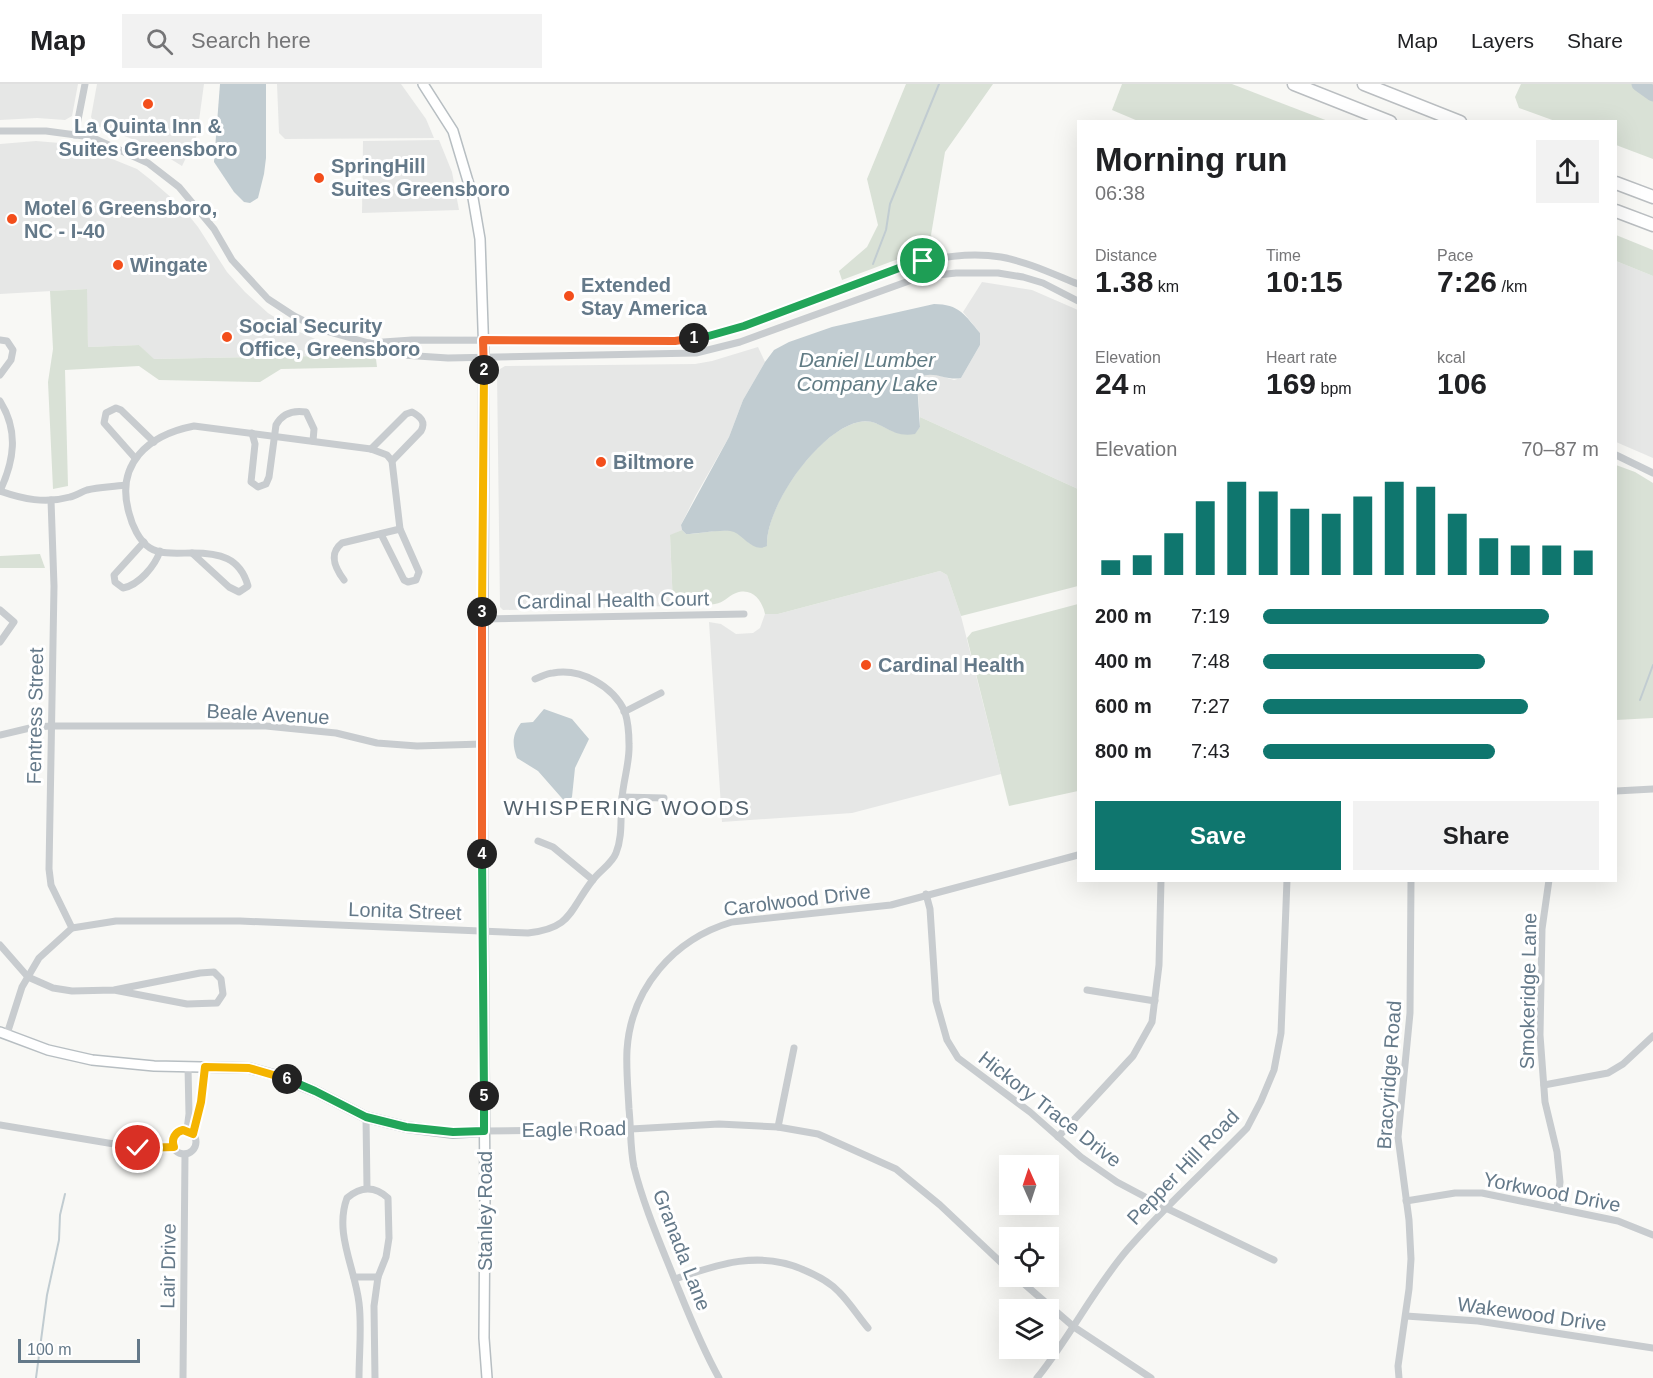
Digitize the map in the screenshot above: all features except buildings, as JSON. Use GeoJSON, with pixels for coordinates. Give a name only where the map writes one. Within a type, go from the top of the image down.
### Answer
{"type":"FeatureCollection","features":[{"type":"Feature","properties":{"kind":"highway"},"geometry":{"type":"LineString","coordinates":[[1294,84],[1385,120]]}},
{"type":"Feature","properties":{"kind":"highway"},"geometry":{"type":"LineString","coordinates":[[1364,84],[1455,120]]}},
{"type":"Feature","properties":{"kind":"highway"},"geometry":{"type":"LineString","coordinates":[[1617,183],[1653,197]]}},
{"type":"Feature","properties":{"kind":"highway"},"geometry":{"type":"LineString","coordinates":[[1617,210],[1653,225]]}},
{"type":"Feature","properties":{"kind":"street"},"geometry":{"type":"LineString","coordinates":[[75,135],[85,84]]}},
{"type":"Feature","properties":{"kind":"street","name":"Stanley Road"},"geometry":{"type":"LineString","coordinates":[[423,84],[453,131],[473,198],[480,239],[484,357],[482,930],[484,1338],[487,1378]]}},
{"type":"Feature","properties":{"kind":"street"},"geometry":{"type":"LineString","coordinates":[[0,131],[46,131],[91,137],[148,163],[179,187],[214,229],[232,260],[268,299],[322,330],[402,355],[484,357],[696,353],[740,342],[920,277],[947,274],[979,272],[1023,277],[1043,283],[1077,300]]}},
{"type":"Feature","properties":{"kind":"street"},"geometry":{"type":"LineString","coordinates":[[369,343],[390,340],[675,341],[705,337],[744,326],[907,265],[954,256],[999,257],[1028,263],[1077,284]]}},
{"type":"Feature","properties":{"kind":"street"},"geometry":{"type":"LineString","coordinates":[[0,340],[7,341],[14,350],[11,360],[0,375]]}},
{"type":"Feature","properties":{"kind":"street"},"geometry":{"type":"LineString","coordinates":[[0,401],[9,418],[12,441],[12,464],[0,491],[21,498],[51,500],[71,497],[97,488],[125,485]]}},
{"type":"Feature","properties":{"kind":"street"},"geometry":{"type":"LineString","coordinates":[[135,458],[104,423],[106,413],[116,408],[121,410],[154,442]]}},
{"type":"Feature","properties":{"kind":"street"},"geometry":{"type":"LineString","coordinates":[[252,433],[255,444],[251,482],[258,487],[266,484],[269,477],[276,425],[279,419],[297,411],[306,412],[314,429],[313,441]]}},
{"type":"Feature","properties":{"kind":"street"},"geometry":{"type":"LineString","coordinates":[[372,449],[406,414],[412,412],[422,420],[424,426],[392,461]]}},
{"type":"Feature","properties":{"kind":"street"},"geometry":{"type":"LineString","coordinates":[[192,553],[229,587],[239,592],[248,586],[245,574],[226,557],[192,553],[160,551],[150,549],[131,522],[124,497],[125,485],[135,458],[143,448],[194,426],[372,449],[387,455],[392,461],[400,530],[419,572],[416,580],[408,582],[404,580],[381,534]]}},
{"type":"Feature","properties":{"kind":"street"},"geometry":{"type":"LineString","coordinates":[[1617,455],[1653,474]]}},
{"type":"Feature","properties":{"kind":"street","name":"Fentress Street"},"geometry":{"type":"LineString","coordinates":[[51,500],[54,586],[49,868],[51,885],[72,928]]}},
{"type":"Feature","properties":{"kind":"street"},"geometry":{"type":"LineString","coordinates":[[344,580],[334,558],[337,547],[342,543],[400,530]]}},
{"type":"Feature","properties":{"kind":"street"},"geometry":{"type":"LineString","coordinates":[[144,542],[114,575],[115,582],[123,588],[132,586],[157,561],[160,551]]}},
{"type":"Feature","properties":{"kind":"street"},"geometry":{"type":"LineString","coordinates":[[0,610],[14,622],[0,642]]}},
{"type":"Feature","properties":{"kind":"street","name":"Cardinal Health Court"},"geometry":{"type":"LineString","coordinates":[[482,619],[744,614]]}},
{"type":"Feature","properties":{"kind":"street","name":"Lonita Street"},"geometry":{"type":"LineString","coordinates":[[72,928],[116,921],[240,921],[528,933],[549,930],[564,922],[593,880],[615,857],[621,842],[622,797],[630,746],[624,712],[613,695],[601,684],[570,672],[552,673],[535,679]]}},
{"type":"Feature","properties":{"kind":"street"},"geometry":{"type":"LineString","coordinates":[[624,712],[661,693]]}},
{"type":"Feature","properties":{"kind":"street","name":"Beale Avenue"},"geometry":{"type":"LineString","coordinates":[[0,735],[34,727],[52,726],[266,726],[336,733],[377,742],[417,746],[482,744]]}},
{"type":"Feature","properties":{"kind":"street"},"geometry":{"type":"LineString","coordinates":[[1617,791],[1653,789]]}},
{"type":"Feature","properties":{"kind":"street"},"geometry":{"type":"LineString","coordinates":[[622,797],[664,798]]}},
{"type":"Feature","properties":{"kind":"street"},"geometry":{"type":"LineString","coordinates":[[538,841],[553,847],[593,880]]}},
{"type":"Feature","properties":{"kind":"street","name":"Carolwood Drive"},"geometry":{"type":"LineString","coordinates":[[631,1129],[627,1047],[638,1004],[656,970],[674,953],[712,928],[732,922],[891,905],[1077,855]]}},
{"type":"Feature","properties":{"kind":"street"},"geometry":{"type":"LineString","coordinates":[[1058,1137],[1133,1056],[1152,1022],[1160,953],[1161,882]]}},
{"type":"Feature","properties":{"kind":"street","name":"Pepper Hill Road"},"geometry":{"type":"LineString","coordinates":[[1037,1378],[1057,1353],[1100,1284],[1120,1258],[1246,1128],[1262,1101],[1274,1070],[1281,1033],[1287,882]]}},
{"type":"Feature","properties":{"kind":"street","name":"Bracyridge Road"},"geometry":{"type":"LineString","coordinates":[[1399,1378],[1398,1366],[1409,1289],[1411,1240],[1398,1137],[1410,1013],[1411,882]]}},
{"type":"Feature","properties":{"kind":"street","name":"Smokeridge Lane"},"geometry":{"type":"LineString","coordinates":[[1549,882],[1542,929],[1540,1006],[1545,1102],[1557,1152],[1560,1182],[1557,1208]]}},
{"type":"Feature","properties":{"kind":"street","name":"Hickory Trace Drive"},"geometry":{"type":"LineString","coordinates":[[926,894],[930,909],[936,1001],[947,1040],[958,1059],[1030,1112],[1081,1157],[1117,1182],[1274,1260]]}},
{"type":"Feature","properties":{"kind":"street"},"geometry":{"type":"LineString","coordinates":[[3,1033],[22,987],[39,958],[72,928]]}},
{"type":"Feature","properties":{"kind":"street"},"geometry":{"type":"LineString","coordinates":[[0,945],[28,977],[53,988],[72,991],[114,990],[214,972],[222,979],[224,994],[217,1002],[187,1004],[114,990]]}},
{"type":"Feature","properties":{"kind":"street"},"geometry":{"type":"LineString","coordinates":[[1088,990],[1155,1000]]}},
{"type":"Feature","properties":{"kind":"street","name":"Eagle Road"},"geometry":{"type":"LineString","coordinates":[[3,1033],[48,1050],[92,1060],[154,1066],[249,1068],[278,1076],[315,1091],[366,1117],[406,1127],[430,1130],[453,1132],[631,1129],[719,1124],[778,1127],[818,1134],[896,1169],[940,1204],[999,1260]]}},
{"type":"Feature","properties":{"kind":"street"},"geometry":{"type":"LineString","coordinates":[[1544,1085],[1608,1073],[1623,1064],[1653,1036]]}},
{"type":"Feature","properties":{"kind":"street"},"geometry":{"type":"LineString","coordinates":[[778,1127],[794,1048]]}},
{"type":"Feature","properties":{"kind":"street","name":"Lair Drive"},"geometry":{"type":"LineString","coordinates":[[183,1378],[185,1154],[195,1148],[196,1141],[190,1132],[188,1067]]}},
{"type":"Feature","properties":{"kind":"street","name":"Lair Drive"},"geometry":{"type":"LineString","coordinates":[[190,1132],[201,1102],[205,1067]]}},
{"type":"Feature","properties":{"kind":"street"},"geometry":{"type":"LineString","coordinates":[[366,1117],[367,1188]]}},
{"type":"Feature","properties":{"kind":"street"},"geometry":{"type":"LineString","coordinates":[[0,1125],[138,1148],[174,1147],[178,1152],[185,1154]]}},
{"type":"Feature","properties":{"kind":"street","name":"Granada Lane"},"geometry":{"type":"LineString","coordinates":[[631,1129],[634,1166],[644,1202],[711,1364],[719,1378]]}},
{"type":"Feature","properties":{"kind":"street","name":"Lair Drive"},"geometry":{"type":"LineString","coordinates":[[174,1147],[173,1140],[176,1133],[190,1132]]}},
{"type":"Feature","properties":{"kind":"street"},"geometry":{"type":"LineString","coordinates":[[359,1378],[359,1306],[354,1277],[345,1247],[345,1208],[349,1196],[358,1190],[367,1188],[388,1198],[389,1238],[386,1257],[378,1277],[374,1306],[375,1378]]}},
{"type":"Feature","properties":{"kind":"street","name":"Yorkwood Drive"},"geometry":{"type":"LineString","coordinates":[[1406,1201],[1455,1193],[1482,1193],[1618,1221],[1653,1234]]}},
{"type":"Feature","properties":{"kind":"street"},"geometry":{"type":"LineString","coordinates":[[675,1279],[714,1265],[739,1260],[763,1259],[789,1263],[816,1275],[838,1290],[868,1328]]}},
{"type":"Feature","properties":{"kind":"street"},"geometry":{"type":"LineString","coordinates":[[354,1277],[378,1277]]}},
{"type":"Feature","properties":{"kind":"street"},"geometry":{"type":"LineString","coordinates":[[1028,1287],[1074,1327],[1151,1378]]}},
{"type":"Feature","properties":{"kind":"street","name":"Wakewood Drive"},"geometry":{"type":"LineString","coordinates":[[1406,1316],[1478,1321],[1653,1348]]}},
{"type":"Feature","properties":{"kind":"shaded area"},"geometry":{"type":"Polygon","coordinates":[[[0,84],[78,84],[72,116],[65,120],[37,118],[0,120],[0,84]]]}},
{"type":"Feature","properties":{"kind":"shaded area"},"geometry":{"type":"Polygon","coordinates":[[[97,84],[204,84],[197,135],[182,166],[148,145],[95,125],[91,117],[97,84]]]}},
{"type":"Feature","properties":{"kind":"shaded area"},"geometry":{"type":"Polygon","coordinates":[[[277,84],[401,84],[426,119],[434,138],[285,139],[279,133],[277,84]]]}},
{"type":"Feature","properties":{"kind":"shaded area"},"geometry":{"type":"Polygon","coordinates":[[[906,84],[993,84],[945,152],[931,235],[936,250],[909,255],[842,280],[839,271],[867,247],[878,225],[867,179],[906,84]]]}},
{"type":"Feature","properties":{"kind":"shaded area"},"geometry":{"type":"Polygon","coordinates":[[[1122,84],[1232,84],[1325,120],[1136,120],[1112,110],[1122,84]]]}},
{"type":"Feature","properties":{"kind":"shaded area"},"geometry":{"type":"Polygon","coordinates":[[[1521,84],[1653,84],[1653,159],[1617,145],[1617,120],[1552,120],[1519,108],[1515,97],[1521,84]]]}},
{"type":"Feature","properties":{"kind":"shaded area"},"geometry":{"type":"Polygon","coordinates":[[[439,140],[452,172],[459,210],[362,213],[363,141],[439,140]]]}},
{"type":"Feature","properties":{"kind":"shaded area"},"geometry":{"type":"Polygon","coordinates":[[[36,141],[60,143],[90,150],[137,169],[182,207],[227,272],[245,292],[268,313],[295,330],[322,342],[317,356],[153,359],[139,345],[88,347],[86,289],[0,294],[0,144],[36,141]]]}},
{"type":"Feature","properties":{"kind":"shaded area"},"geometry":{"type":"Polygon","coordinates":[[[1617,235],[1653,250],[1653,276],[1617,261],[1617,235]]]}},
{"type":"Feature","properties":{"kind":"shaded area"},"geometry":{"type":"Polygon","coordinates":[[[1617,261],[1653,276],[1653,458],[1617,442],[1617,261]]]}},
{"type":"Feature","properties":{"kind":"shaded area"},"geometry":{"type":"Polygon","coordinates":[[[982,282],[1032,290],[1077,310],[1077,489],[920,417],[917,384],[920,377],[934,374],[954,380],[961,378],[980,345],[980,333],[963,312],[982,282]]]}},
{"type":"Feature","properties":{"kind":"shaded area"},"geometry":{"type":"Polygon","coordinates":[[[87,289],[88,347],[139,345],[154,359],[317,356],[322,342],[376,359],[377,367],[281,369],[260,382],[159,380],[139,366],[65,370],[68,486],[53,489],[48,382],[53,349],[50,291],[87,289]]]}},
{"type":"Feature","properties":{"kind":"shaded area"},"geometry":{"type":"Polygon","coordinates":[[[758,347],[765,362],[743,400],[729,437],[681,525],[682,530],[670,536],[673,606],[503,610],[500,607],[497,373],[500,369],[505,366],[695,364],[758,347]]]}},
{"type":"Feature","properties":{"kind":"shaded area"},"geometry":{"type":"Polygon","coordinates":[[[920,417],[1077,489],[1077,586],[961,616],[947,575],[940,571],[778,614],[765,614],[759,600],[747,592],[736,593],[715,604],[673,606],[670,535],[682,530],[686,534],[730,530],[739,534],[750,544],[767,546],[775,511],[785,491],[797,472],[827,439],[843,428],[859,422],[874,422],[892,431],[906,434],[915,433],[920,427],[920,417]]]}},
{"type":"Feature","properties":{"kind":"shaded area"},"geometry":{"type":"Polygon","coordinates":[[[1617,465],[1635,472],[1653,483],[1653,718],[1617,720],[1617,465]]]}},
{"type":"Feature","properties":{"kind":"shaded area"},"geometry":{"type":"Polygon","coordinates":[[[40,554],[45,568],[0,568],[0,556],[40,554]]]}},
{"type":"Feature","properties":{"kind":"shaded area"},"geometry":{"type":"Polygon","coordinates":[[[940,571],[947,575],[961,616],[1001,774],[852,813],[722,822],[709,622],[721,624],[736,634],[753,633],[760,628],[765,614],[778,614],[940,571]]]}},
{"type":"Feature","properties":{"kind":"shaded area"},"geometry":{"type":"Polygon","coordinates":[[[1077,604],[1077,791],[1009,806],[967,638],[972,632],[1077,604]]]}},
{"type":"Feature","properties":{"kind":"water"},"geometry":{"type":"Polygon","coordinates":[[[220,84],[266,84],[264,174],[258,198],[250,203],[244,202],[234,192],[214,162],[220,84]]]}},
{"type":"Feature","properties":{"kind":"water","name":"Daniel Lumber Company Lake"},"geometry":{"type":"Polygon","coordinates":[[[934,304],[950,306],[961,312],[980,333],[980,345],[961,378],[935,375],[920,377],[917,384],[920,427],[915,434],[898,434],[867,421],[843,428],[827,439],[797,472],[785,492],[775,511],[767,546],[762,548],[753,546],[738,534],[730,531],[686,534],[682,530],[681,525],[729,437],[743,400],[774,350],[789,342],[832,327],[934,304]]]}},
{"type":"Feature","properties":{"kind":"water"},"geometry":{"type":"Polygon","coordinates":[[[544,709],[572,719],[589,739],[575,768],[572,797],[567,804],[538,771],[517,758],[515,753],[514,740],[518,727],[521,723],[533,722],[544,709]]]}},
{"type":"Feature","properties":{"kind":"waterway"},"geometry":{"type":"LineString","coordinates":[[873,264],[886,230],[890,204],[939,84]]}},
{"type":"Feature","properties":{"kind":"waterway"},"geometry":{"type":"LineString","coordinates":[[1639,84],[1653,94]]}},
{"type":"Feature","properties":{"kind":"waterway"},"geometry":{"type":"LineString","coordinates":[[1640,700],[1653,665]]}},
{"type":"Feature","properties":{"kind":"waterway"},"geometry":{"type":"LineString","coordinates":[[36,1378],[47,1295],[59,1240],[60,1215],[65,1194]]}},
{"type":"Feature","properties":{"kind":"place","name":"La Quinta Inn & Suites Greensboro"},"geometry":{"type":"Point","coordinates":[148,104]}},
{"type":"Feature","properties":{"kind":"place","name":"SpringHill Suites Greensboro"},"geometry":{"type":"Point","coordinates":[319,178]}},
{"type":"Feature","properties":{"kind":"place","name":"Motel 6 Greensboro, NC - I-40"},"geometry":{"type":"Point","coordinates":[12,219]}},
{"type":"Feature","properties":{"kind":"place","name":"Wingate"},"geometry":{"type":"Point","coordinates":[118,265]}},
{"type":"Feature","properties":{"kind":"place","name":"Extended Stay America"},"geometry":{"type":"Point","coordinates":[569,296]}},
{"type":"Feature","properties":{"kind":"place","name":"Social Security Office, Greensboro"},"geometry":{"type":"Point","coordinates":[227,337]}},
{"type":"Feature","properties":{"kind":"place","name":"Biltmore"},"geometry":{"type":"Point","coordinates":[601,462]}},
{"type":"Feature","properties":{"kind":"place","name":"Cardinal Health"},"geometry":{"type":"Point","coordinates":[866,665]}},
{"type":"Feature","properties":{"kind":"district","name":"WHISPERING WOODS"},"geometry":{"type":"Point","coordinates":[627,807]}},
{"type":"Feature","properties":{"kind":"route"},"geometry":{"type":"LineString","coordinates":[[138,1148],[174,1147],[172,1143],[176,1133],[188,1130],[193,1134],[201,1102],[205,1067],[249,1068],[278,1076],[315,1091],[366,1117],[406,1127],[453,1132],[484,1131],[483,340],[675,341],[705,337],[744,326],[923,261]]}}]}
